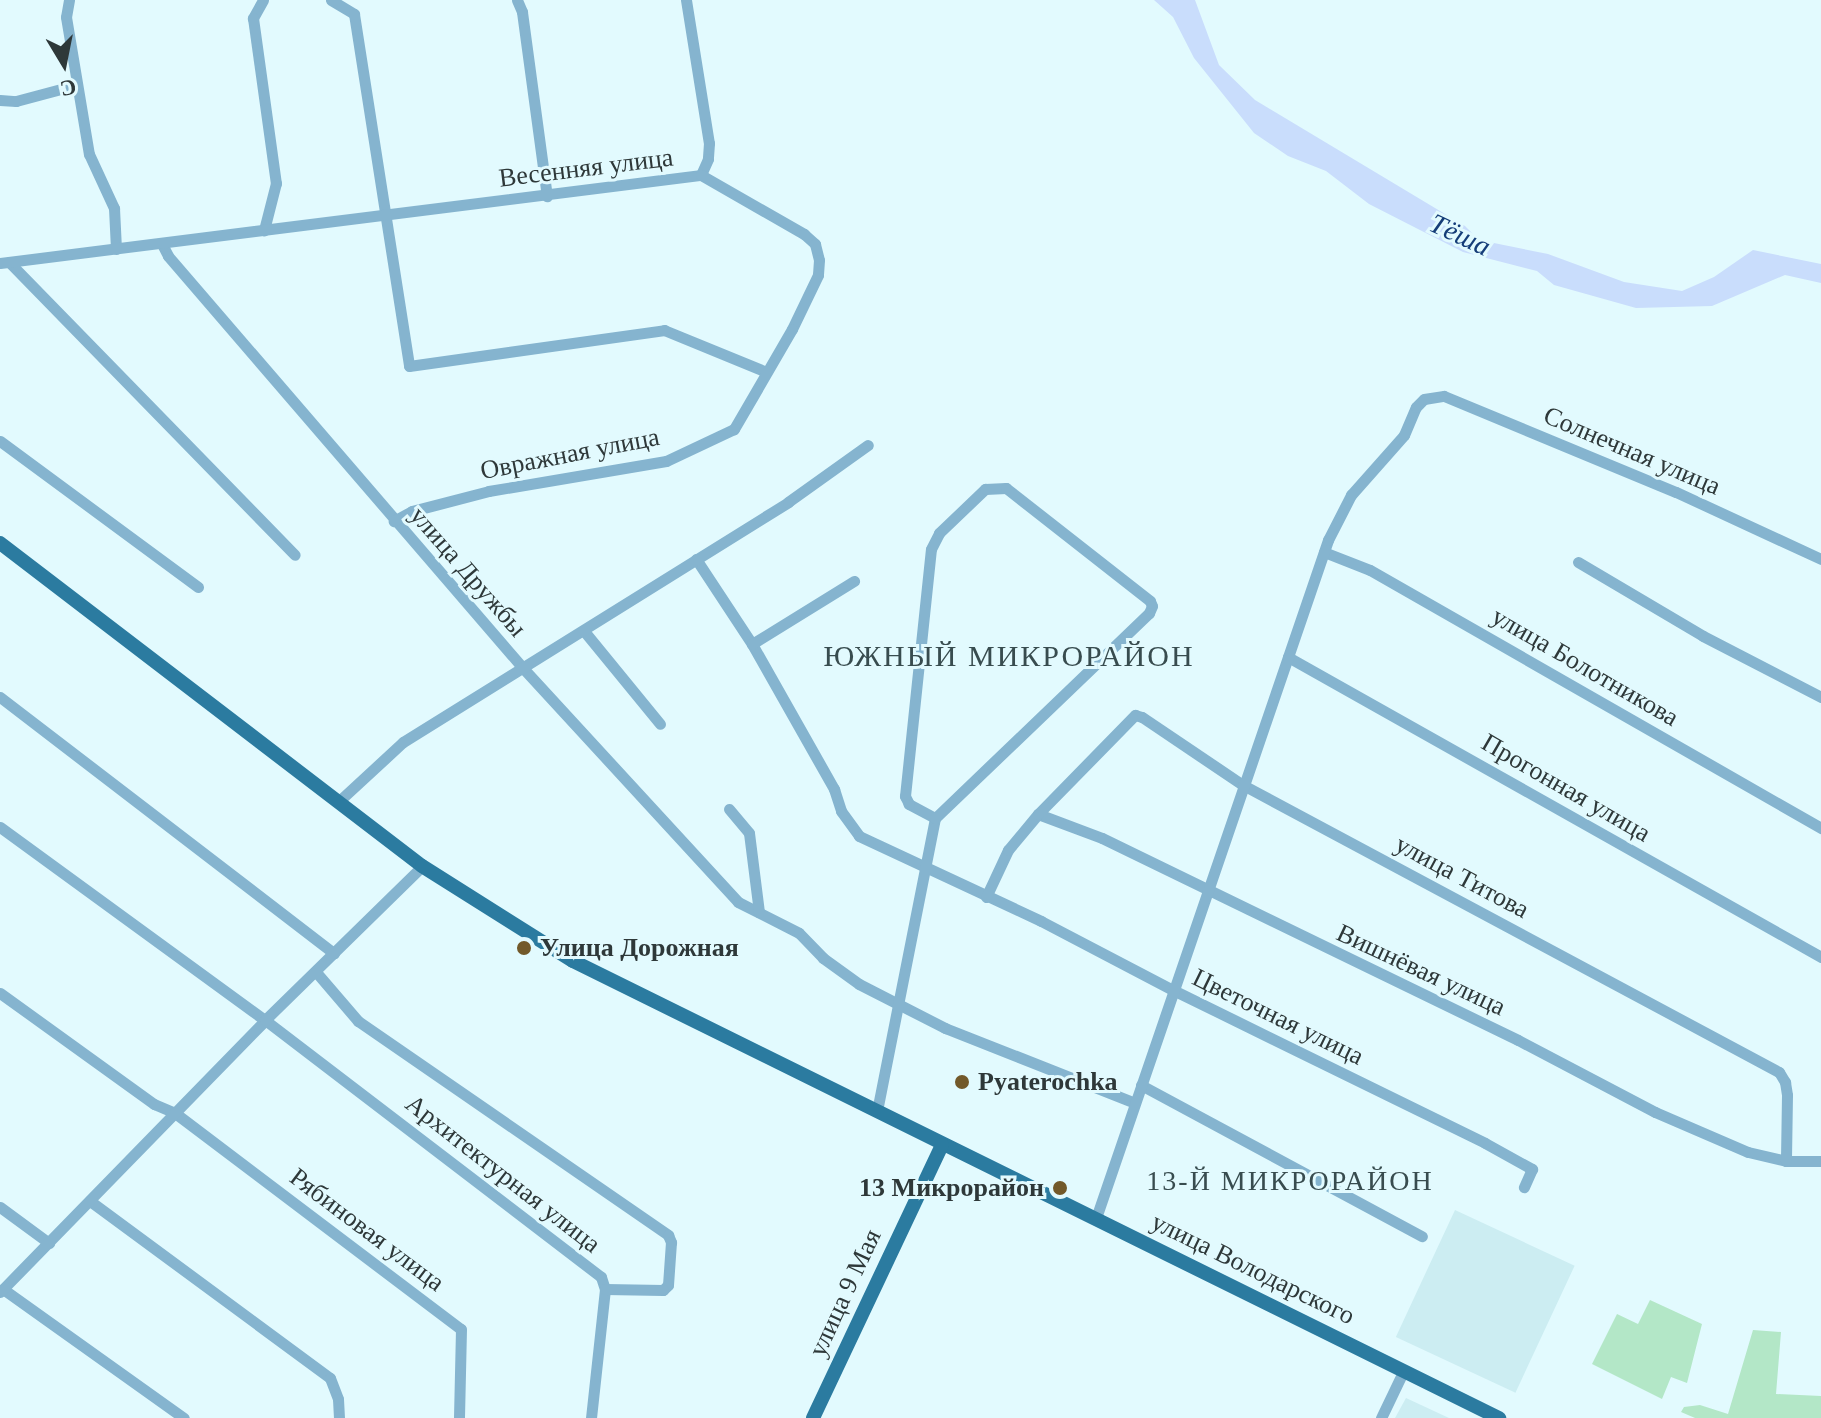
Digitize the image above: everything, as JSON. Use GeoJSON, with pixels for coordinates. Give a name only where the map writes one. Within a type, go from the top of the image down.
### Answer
{"type":"FeatureCollection","features":[{"type":"Feature","properties":{"kind":"main road","name":"улица Володарского"},"geometry":{"type":"LineString","coordinates":[[0,543],[422,866],[573,961],[1499,1418]]}},
{"type":"Feature","properties":{"kind":"main road","name":"улица 9 Мая"},"geometry":{"type":"LineString","coordinates":[[813,1418],[942,1145]]}},
{"type":"Feature","properties":{"kind":"street"},"geometry":{"type":"LineString","coordinates":[[69,0],[66,17],[89,154],[114,208],[116,249]]}},
{"type":"Feature","properties":{"kind":"street"},"geometry":{"type":"LineString","coordinates":[[263,0],[253,18],[276,183],[264,230]]}},
{"type":"Feature","properties":{"kind":"street"},"geometry":{"type":"LineString","coordinates":[[331,0],[352,12],[386,231],[412,366],[664,330],[764,371]]}},
{"type":"Feature","properties":{"kind":"street"},"geometry":{"type":"LineString","coordinates":[[517,0],[522,12],[547,196]]}},
{"type":"Feature","properties":{"kind":"street"},"geometry":{"type":"LineString","coordinates":[[686,0],[709,143],[708,159],[701,175]]}},
{"type":"Feature","properties":{"kind":"street"},"geometry":{"type":"LineString","coordinates":[[0,100],[16,101],[76,85]]}},
{"type":"Feature","properties":{"kind":"street","name":"Весенняя улица"},"geometry":{"type":"LineString","coordinates":[[4,262],[701,175],[804,234],[815,244]]}},
{"type":"Feature","properties":{"kind":"street","name":"улица Дружбы"},"geometry":{"type":"LineString","coordinates":[[162,244],[168,256],[394,521],[522,667],[738,902],[799,933],[823,958],[859,984],[945,1028],[1135,1103]]}},
{"type":"Feature","properties":{"kind":"street","name":"Овражная улица"},"geometry":{"type":"LineString","coordinates":[[394,521],[441,503],[489,491],[666,461],[734,429],[764,371],[792,329],[818,275],[819,260],[815,244]]}},
{"type":"Feature","properties":{"kind":"street"},"geometry":{"type":"LineString","coordinates":[[4,262],[295,555]]}},
{"type":"Feature","properties":{"kind":"street","name":"Солнечная улица"},"geometry":{"type":"LineString","coordinates":[[1324,552],[1351,495],[1404,435],[1416,407],[1424,399],[1444,396],[1676,492],[1821,559]]}},
{"type":"Feature","properties":{"kind":"street"},"geometry":{"type":"LineString","coordinates":[[0,441],[198,587]]}},
{"type":"Feature","properties":{"kind":"street"},"geometry":{"type":"LineString","coordinates":[[338,802],[403,742],[788,502],[868,445]]}},
{"type":"Feature","properties":{"kind":"street"},"geometry":{"type":"LineString","coordinates":[[877,1111],[935,818],[1149,613],[1152,606],[1150,601],[1006,488],[985,489],[939,533],[931,549],[905,796],[909,804],[935,818]]}},
{"type":"Feature","properties":{"kind":"street"},"geometry":{"type":"LineString","coordinates":[[1096,1218],[1173,990],[1210,893],[1243,785],[1324,552]]}},
{"type":"Feature","properties":{"kind":"street","name":"улица Болотникова"},"geometry":{"type":"LineString","coordinates":[[1324,552],[1370,570],[1821,828]]}},
{"type":"Feature","properties":{"kind":"street","name":"Цветочная улица"},"geometry":{"type":"LineString","coordinates":[[696,559],[752,644],[834,789],[841,811],[859,836],[1532,1169],[1524,1187]]}},
{"type":"Feature","properties":{"kind":"street"},"geometry":{"type":"LineString","coordinates":[[1578,562],[1703,636],[1821,697]]}},
{"type":"Feature","properties":{"kind":"street"},"geometry":{"type":"LineString","coordinates":[[752,644],[854,581]]}},
{"type":"Feature","properties":{"kind":"street"},"geometry":{"type":"LineString","coordinates":[[584,631],[660,724]]}},
{"type":"Feature","properties":{"kind":"street","name":"Прогонная улица"},"geometry":{"type":"LineString","coordinates":[[1288,657],[1821,957]]}},
{"type":"Feature","properties":{"kind":"street"},"geometry":{"type":"LineString","coordinates":[[0,697],[334,953]]}},
{"type":"Feature","properties":{"kind":"street","name":"улица Титова"},"geometry":{"type":"LineString","coordinates":[[1038,814],[1135,715],[1243,785],[1779,1072],[1787,1095],[1786,1161]]}},
{"type":"Feature","properties":{"kind":"street"},"geometry":{"type":"LineString","coordinates":[[729,809],[749,833],[759,912]]}},
{"type":"Feature","properties":{"kind":"street"},"geometry":{"type":"LineString","coordinates":[[986,897],[1008,850],[1038,814]]}},
{"type":"Feature","properties":{"kind":"street","name":"Вишнёвая улица"},"geometry":{"type":"LineString","coordinates":[[1038,814],[1102,838],[1518,1040],[1655,1112],[1748,1152],[1786,1161],[1821,1161]]}},
{"type":"Feature","properties":{"kind":"street","name":"Архитектурная улица"},"geometry":{"type":"LineString","coordinates":[[0,827],[265,1020],[601,1277],[605,1289],[591,1418]]}},
{"type":"Feature","properties":{"kind":"street"},"geometry":{"type":"LineString","coordinates":[[184,1418],[1,1290],[265,1020],[422,866]]}},
{"type":"Feature","properties":{"kind":"street"},"geometry":{"type":"LineString","coordinates":[[316,972],[358,1021],[668,1235],[671,1242],[668,1285],[663,1290],[605,1289]]}},
{"type":"Feature","properties":{"kind":"street"},"geometry":{"type":"LineString","coordinates":[[0,993],[154,1104],[175,1113]]}},
{"type":"Feature","properties":{"kind":"street"},"geometry":{"type":"LineString","coordinates":[[1141,1085],[1422,1236]]}},
{"type":"Feature","properties":{"kind":"street","name":"Рябиновая улица"},"geometry":{"type":"LineString","coordinates":[[175,1113],[461,1329],[464,1337],[459,1418]]}},
{"type":"Feature","properties":{"kind":"street"},"geometry":{"type":"LineString","coordinates":[[90,1201],[330,1378],[338,1399],[339,1418]]}},
{"type":"Feature","properties":{"kind":"street"},"geometry":{"type":"LineString","coordinates":[[0,1207],[49,1243]]}},
{"type":"Feature","properties":{"kind":"street"},"geometry":{"type":"LineString","coordinates":[[1381,1418],[1404,1370]]}},
{"type":"Feature","properties":{"kind":"shaded area"},"geometry":{"type":"Polygon","coordinates":[[[1455,1210],[1575,1266],[1515,1393],[1396,1337],[1455,1210]]]}},
{"type":"Feature","properties":{"kind":"shaded area"},"geometry":{"type":"Polygon","coordinates":[[[1406,1398],[1449,1418],[1395,1418],[1406,1398]]]}},
{"type":"Feature","properties":{"kind":"green space"},"geometry":{"type":"Polygon","coordinates":[[[1650,1300],[1702,1324],[1687,1383],[1671,1377],[1662,1399],[1592,1364],[1617,1314],[1638,1324],[1650,1300]]]}},
{"type":"Feature","properties":{"kind":"green space"},"geometry":{"type":"Polygon","coordinates":[[[1753,1330],[1781,1332],[1776,1394],[1821,1396],[1821,1418],[1695,1418],[1681,1412],[1684,1407],[1700,1405],[1728,1414],[1753,1330]]]}},
{"type":"Feature","properties":{"kind":"water","name":"Тёша"},"geometry":{"type":"Polygon","coordinates":[[[1154,0],[1195,0],[1219,65],[1255,100],[1465,226],[1479,240],[1548,254],[1624,282],[1682,291],[1714,277],[1753,250],[1821,264],[1821,283],[1785,275],[1712,306],[1636,308],[1554,285],[1537,271],[1463,252],[1369,204],[1326,171],[1288,156],[1254,133],[1194,58],[1173,17],[1154,0]]]}},
{"type":"Feature","properties":{"kind":"place","name":"Улица Дорожная"},"geometry":{"type":"Point","coordinates":[524,948]}},
{"type":"Feature","properties":{"kind":"place","name":"Pyaterochka"},"geometry":{"type":"Point","coordinates":[962,1082]}},
{"type":"Feature","properties":{"kind":"place","name":"13 Микрорайон"},"geometry":{"type":"Point","coordinates":[1060,1188]}},
{"type":"Feature","properties":{"kind":"district","name":"ЮЖНЫЙ МИКРОРАЙОН"},"geometry":{"type":"Point","coordinates":[1009,656]}},
{"type":"Feature","properties":{"kind":"district","name":"13-Й МИКРОРАЙОН"},"geometry":{"type":"Point","coordinates":[1290,1181]}}]}
